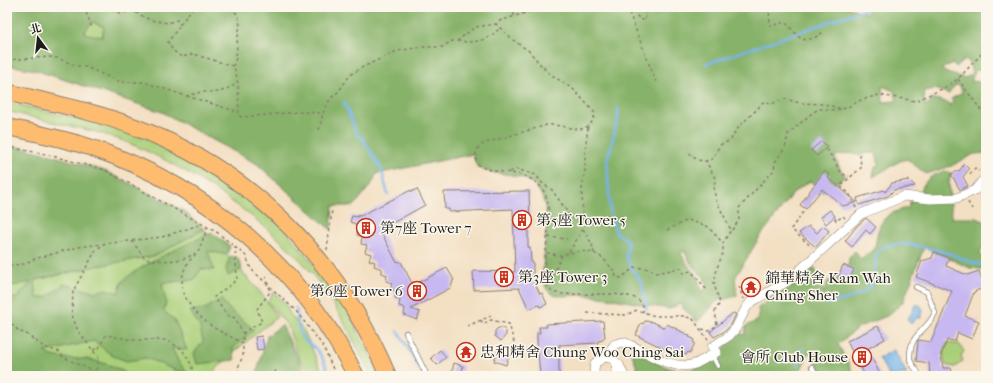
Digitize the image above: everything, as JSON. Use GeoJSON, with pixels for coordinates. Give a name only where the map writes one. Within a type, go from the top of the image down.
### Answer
{"type":"FeatureCollection","features":[{"type":"Feature","properties":{"kind":"highway"},"geometry":{"type":"LineString","coordinates":[[7,92],[98,115],[152,133],[208,162],[246,188],[298,235],[338,284],[368,334],[388,376]]}},
{"type":"Feature","properties":{"kind":"highway"},"geometry":{"type":"LineString","coordinates":[[7,126],[83,145],[114,156],[165,178],[216,211],[264,250],[297,286],[327,325],[356,376]]}},
{"type":"Feature","properties":{"kind":"street"},"geometry":{"type":"LineString","coordinates":[[596,376],[594,371],[595,363],[605,357],[615,344],[620,342],[671,364],[680,366],[695,364],[712,351],[736,328],[749,305],[788,281],[861,214],[904,196],[957,198],[975,190],[986,177]]}},
{"type":"Feature","properties":{"kind":"street"},"geometry":{"type":"LineString","coordinates":[[605,357],[612,359],[617,371],[623,376]]}},
{"type":"Feature","properties":{"kind":"lane"},"geometry":{"type":"LineString","coordinates":[[916,287],[927,292],[935,313],[930,323],[915,336],[912,342],[910,359],[919,376]]}},
{"type":"Feature","properties":{"kind":"lane"},"geometry":{"type":"LineString","coordinates":[[406,334],[427,376]]}},
{"type":"Feature","properties":{"kind":"lane"},"geometry":{"type":"LineString","coordinates":[[712,351],[718,366]]}},
{"type":"Feature","properties":{"kind":"lane"},"geometry":{"type":"LineString","coordinates":[[812,367],[817,376]]}},
{"type":"Feature","properties":{"kind":"path"},"geometry":{"type":"LineString","coordinates":[[84,7],[92,28]]}},
{"type":"Feature","properties":{"kind":"path"},"geometry":{"type":"LineString","coordinates":[[101,7],[121,13],[133,11],[150,20],[168,23],[177,20],[180,26]]}},
{"type":"Feature","properties":{"kind":"path"},"geometry":{"type":"LineString","coordinates":[[193,7],[168,42],[175,53],[182,57],[193,54],[233,66],[238,73],[239,116],[314,112],[324,113]]}},
{"type":"Feature","properties":{"kind":"path"},"geometry":{"type":"LineString","coordinates":[[231,7],[238,16],[241,25],[237,45],[237,56],[233,66]]}},
{"type":"Feature","properties":{"kind":"path"},"geometry":{"type":"LineString","coordinates":[[513,7],[514,16]]}},
{"type":"Feature","properties":{"kind":"path"},"geometry":{"type":"LineString","coordinates":[[627,7],[639,18],[645,21],[646,7]]}},
{"type":"Feature","properties":{"kind":"path"},"geometry":{"type":"LineString","coordinates":[[627,7],[656,82]]}},
{"type":"Feature","properties":{"kind":"path"},"geometry":{"type":"LineString","coordinates":[[769,7],[770,26],[785,22],[801,39],[805,40],[816,37],[823,32]]}},
{"type":"Feature","properties":{"kind":"path"},"geometry":{"type":"LineString","coordinates":[[457,41],[474,27],[496,24],[499,21],[540,8]]}},
{"type":"Feature","properties":{"kind":"path"},"geometry":{"type":"LineString","coordinates":[[496,24],[530,51],[543,67],[574,90],[591,106],[595,113],[593,121],[588,127],[579,130],[555,124],[547,124],[479,146],[476,156],[478,165],[493,170],[510,172],[532,179],[544,191],[549,206],[545,272],[546,284],[554,293],[630,296],[641,302],[644,308],[643,312]]}},
{"type":"Feature","properties":{"kind":"path"},"geometry":{"type":"LineString","coordinates":[[319,130],[330,98],[339,91],[350,75],[363,67],[397,51],[422,47],[442,47],[452,41],[476,43],[486,40],[500,28]]}},
{"type":"Feature","properties":{"kind":"path"},"geometry":{"type":"LineString","coordinates":[[702,329],[709,331],[717,325],[715,311],[720,303],[714,284],[717,268],[723,253],[723,243],[739,220],[739,208],[774,170],[775,162],[785,148],[788,134],[812,113],[819,109],[836,110],[846,108],[862,100],[879,95],[916,101],[946,87],[958,79],[986,49]]}},
{"type":"Feature","properties":{"kind":"path"},"geometry":{"type":"LineString","coordinates":[[7,60],[49,57],[57,58],[78,66],[86,67],[120,82],[144,82],[235,111]]}},
{"type":"Feature","properties":{"kind":"path"},"geometry":{"type":"LineString","coordinates":[[543,67],[549,65]]}},
{"type":"Feature","properties":{"kind":"path"},"geometry":{"type":"LineString","coordinates":[[958,79],[986,116]]}},
{"type":"Feature","properties":{"kind":"path"},"geometry":{"type":"LineString","coordinates":[[186,96],[206,91],[220,92],[238,84]]}},
{"type":"Feature","properties":{"kind":"path"},"geometry":{"type":"LineString","coordinates":[[690,153],[697,160],[706,161],[712,159],[720,145],[731,140],[734,131],[757,112],[763,102],[771,104],[785,99],[800,103],[825,104],[841,109]]}},
{"type":"Feature","properties":{"kind":"path"},"geometry":{"type":"LineString","coordinates":[[588,127],[582,189],[583,229],[592,244],[594,253]]}},
{"type":"Feature","properties":{"kind":"path"},"geometry":{"type":"LineString","coordinates":[[7,147],[41,153],[105,170],[203,224],[235,246],[246,256],[251,269],[296,311],[323,346],[336,376]]}},
{"type":"Feature","properties":{"kind":"path"},"geometry":{"type":"LineString","coordinates":[[827,149],[842,174],[849,176]]}},
{"type":"Feature","properties":{"kind":"path"},"geometry":{"type":"LineString","coordinates":[[857,209],[849,193],[840,186],[849,176],[861,168],[860,154]]}},
{"type":"Feature","properties":{"kind":"path"},"geometry":{"type":"LineString","coordinates":[[706,161],[715,178],[714,192],[717,202],[732,230]]}},
{"type":"Feature","properties":{"kind":"path"},"geometry":{"type":"LineString","coordinates":[[970,174],[976,168]]}},
{"type":"Feature","properties":{"kind":"path"},"geometry":{"type":"LineString","coordinates":[[510,172],[516,169],[536,175],[541,182],[552,190],[571,217],[583,224]]}},
{"type":"Feature","properties":{"kind":"path"},"geometry":{"type":"LineString","coordinates":[[966,200],[972,209]]}},
{"type":"Feature","properties":{"kind":"path"},"geometry":{"type":"LineString","coordinates":[[326,252],[332,210]]}},
{"type":"Feature","properties":{"kind":"path"},"geometry":{"type":"LineString","coordinates":[[803,212],[791,227],[814,250]]}},
{"type":"Feature","properties":{"kind":"path"},"geometry":{"type":"LineString","coordinates":[[667,230],[688,220],[707,226],[723,243]]}},
{"type":"Feature","properties":{"kind":"path"},"geometry":{"type":"LineString","coordinates":[[7,272],[12,265],[24,264],[34,258],[78,247],[162,237],[203,224]]}},
{"type":"Feature","properties":{"kind":"path"},"geometry":{"type":"LineString","coordinates":[[208,228],[200,242],[198,250],[187,263],[181,279],[182,293],[186,300],[202,317],[216,329],[243,344]]}},
{"type":"Feature","properties":{"kind":"path"},"geometry":{"type":"LineString","coordinates":[[569,252],[583,229]]}},
{"type":"Feature","properties":{"kind":"path"},"geometry":{"type":"LineString","coordinates":[[548,237],[567,239]]}},
{"type":"Feature","properties":{"kind":"path"},"geometry":{"type":"LineString","coordinates":[[132,241],[145,259],[173,260],[188,258],[198,250]]}},
{"type":"Feature","properties":{"kind":"path"},"geometry":{"type":"LineString","coordinates":[[7,320],[20,332],[24,332],[38,343],[60,352],[63,357],[94,375],[98,364],[98,357],[74,323],[72,315],[73,291],[96,250],[101,248],[105,243]]}},
{"type":"Feature","properties":{"kind":"path"},"geometry":{"type":"LineString","coordinates":[[235,246],[237,278],[232,284],[214,297],[227,316],[235,318],[243,335],[243,356],[238,368],[238,376]]}},
{"type":"Feature","properties":{"kind":"path"},"geometry":{"type":"LineString","coordinates":[[546,253],[562,255],[577,250],[594,253],[604,258],[615,270],[616,277],[621,278],[635,267],[650,269],[656,273],[681,268],[683,273],[690,271],[707,290]]}},
{"type":"Feature","properties":{"kind":"path"},"geometry":{"type":"LineString","coordinates":[[546,284],[551,279],[562,255]]}},
{"type":"Feature","properties":{"kind":"path"},"geometry":{"type":"LineString","coordinates":[[243,335],[247,330],[262,322],[257,309],[270,292],[265,273]]}},
{"type":"Feature","properties":{"kind":"path"},"geometry":{"type":"LineString","coordinates":[[738,286],[749,305]]}},
{"type":"Feature","properties":{"kind":"path"},"geometry":{"type":"LineString","coordinates":[[587,313],[626,315],[637,310],[655,316],[684,316],[693,319],[702,329],[712,351]]}},
{"type":"Feature","properties":{"kind":"path"},"geometry":{"type":"LineString","coordinates":[[468,326],[491,316]]}},
{"type":"Feature","properties":{"kind":"path"},"geometry":{"type":"LineString","coordinates":[[481,320],[484,324],[491,320],[509,324],[514,342]]}},
{"type":"Feature","properties":{"kind":"path"},"geometry":{"type":"LineString","coordinates":[[93,350],[98,348],[106,335],[132,340],[166,340],[182,350],[191,364],[194,376]]}},
{"type":"Feature","properties":{"kind":"path"},"geometry":{"type":"LineString","coordinates":[[275,370],[276,376]]}},
{"type":"Feature","properties":{"kind":"green space"},"geometry":{"type":"Polygon","coordinates":[[[7,7],[848,7],[866,13],[872,7],[986,7],[986,70],[976,70],[971,81],[983,82],[982,76],[986,72],[986,153],[974,154],[951,166],[926,174],[907,159],[900,161],[873,177],[875,167],[879,165],[876,153],[866,153],[860,156],[850,153],[835,156],[839,167],[845,176],[840,181],[832,183],[823,192],[810,181],[795,191],[759,238],[735,278],[737,296],[717,301],[697,322],[679,304],[670,309],[601,297],[578,295],[560,296],[551,293],[545,286],[543,275],[546,212],[542,197],[534,185],[528,180],[514,175],[491,172],[477,167],[473,154],[376,174],[373,182],[354,206],[333,206],[331,230],[257,164],[162,112],[35,70],[7,65],[7,7]],[[92,22],[84,33],[102,37],[104,27],[92,22]],[[964,60],[956,67],[953,63],[941,69],[947,73],[965,78],[972,74],[969,61],[964,60]],[[955,85],[949,94],[935,89],[924,91],[925,106],[931,103],[931,98],[949,103],[950,106],[953,102],[951,99],[962,93],[960,86],[955,85]],[[882,86],[883,102],[897,101],[894,91],[882,86]],[[684,251],[681,254],[690,268],[697,275],[702,293],[707,286],[704,277],[693,267],[684,251]]]}},
{"type":"Feature","properties":{"kind":"green space"},"geometry":{"type":"Polygon","coordinates":[[[92,22],[104,27],[102,38],[84,33],[92,22]]]}},
{"type":"Feature","properties":{"kind":"green space"},"geometry":{"type":"Polygon","coordinates":[[[7,102],[116,128],[156,141],[244,193],[283,227],[341,297],[380,376],[371,376],[336,308],[310,271],[267,229],[240,208],[182,169],[152,154],[123,141],[96,132],[7,111],[7,102]]]}},
{"type":"Feature","properties":{"kind":"green space"},"geometry":{"type":"Polygon","coordinates":[[[7,145],[41,152],[105,171],[184,211],[204,229],[154,256],[97,266],[35,280],[37,298],[47,297],[64,284],[96,292],[106,289],[119,293],[122,282],[139,269],[212,233],[230,246],[227,255],[208,251],[214,270],[201,269],[194,280],[162,283],[166,302],[164,311],[175,321],[187,350],[172,348],[178,361],[187,373],[175,370],[146,358],[127,361],[113,356],[94,341],[44,352],[49,355],[59,357],[86,359],[103,363],[115,367],[129,376],[7,376],[7,295],[16,299],[31,282],[7,287],[7,145]]]}},
{"type":"Feature","properties":{"kind":"green space"},"geometry":{"type":"Polygon","coordinates":[[[945,171],[951,173],[949,183],[952,218],[977,218],[986,222],[986,237],[980,254],[984,258],[986,257],[986,270],[970,268],[924,247],[903,302],[887,316],[859,327],[838,344],[855,376],[823,376],[810,350],[798,376],[640,376],[630,349],[669,368],[680,370],[700,367],[709,362],[724,349],[737,332],[745,335],[746,326],[757,321],[759,315],[758,308],[767,302],[774,294],[795,285],[799,275],[802,273],[815,269],[824,293],[828,281],[847,275],[849,258],[855,251],[860,259],[875,249],[882,221],[892,213],[908,208],[912,198],[919,195],[928,179],[945,171]]]}},
{"type":"Feature","properties":{"kind":"green space"},"geometry":{"type":"Polygon","coordinates":[[[204,229],[261,293],[277,317],[237,349],[209,376],[7,376],[7,287],[97,266],[154,256],[204,229]]]}},
{"type":"Feature","properties":{"kind":"green space"},"geometry":{"type":"Polygon","coordinates":[[[230,256],[238,258],[242,269],[228,276],[226,269],[230,256]]]}},
{"type":"Feature","properties":{"kind":"green space"},"geometry":{"type":"Polygon","coordinates":[[[273,292],[284,302],[290,314],[304,331],[324,376],[312,376],[300,360],[287,325],[268,302],[273,292]]]}},
{"type":"Feature","properties":{"kind":"green space"},"geometry":{"type":"Polygon","coordinates":[[[221,299],[232,312],[254,330],[233,348],[235,360],[197,364],[194,353],[203,342],[200,327],[190,311],[205,309],[221,299]]]}},
{"type":"Feature","properties":{"kind":"green space"},"geometry":{"type":"Polygon","coordinates":[[[282,325],[303,369],[308,376],[256,376],[267,336],[282,325]]]}},
{"type":"Feature","properties":{"kind":"green space"},"geometry":{"type":"Polygon","coordinates":[[[947,343],[959,344],[964,351],[961,356],[963,361],[955,367],[945,365],[943,354],[947,343]]]}},
{"type":"Feature","properties":{"kind":"water"},"geometry":{"type":"Polygon","coordinates":[[[914,305],[920,305],[924,311],[921,313],[921,318],[916,318],[911,324],[907,319],[913,311],[914,305]]]}},
{"type":"Feature","properties":{"kind":"water"},"geometry":{"type":"Polygon","coordinates":[[[894,350],[907,374],[889,376],[879,358],[894,350]]]}},
{"type":"Feature","properties":{"kind":"building"},"geometry":{"type":"Polygon","coordinates":[[[822,141],[827,147],[817,156],[811,150],[822,141]]]}},
{"type":"Feature","properties":{"kind":"building"},"geometry":{"type":"Polygon","coordinates":[[[964,164],[969,169],[963,177],[968,186],[960,190],[951,174],[960,170],[964,164]]]}},
{"type":"Feature","properties":{"kind":"building"},"geometry":{"type":"Polygon","coordinates":[[[824,171],[830,175],[828,178],[857,202],[843,206],[822,189],[806,209],[800,205],[824,171]]]}},
{"type":"Feature","properties":{"kind":"building"},"geometry":{"type":"Polygon","coordinates":[[[909,180],[915,186],[894,190],[888,196],[859,205],[857,198],[884,190],[885,192],[892,183],[909,180]]]}},
{"type":"Feature","properties":{"kind":"building"},"geometry":{"type":"Polygon","coordinates":[[[417,189],[425,205],[380,230],[396,261],[401,262],[413,285],[447,268],[454,280],[452,281],[452,287],[411,309],[420,312],[417,320],[404,315],[405,308],[399,306],[400,300],[395,298],[396,291],[390,290],[392,283],[386,281],[387,275],[382,273],[382,269],[374,266],[375,262],[369,260],[371,254],[365,252],[367,245],[361,244],[362,237],[357,235],[358,227],[355,226],[356,224],[350,222],[352,216],[358,217],[358,215],[360,216],[411,190],[411,192],[417,189]]]}},
{"type":"Feature","properties":{"kind":"building"},"geometry":{"type":"Polygon","coordinates":[[[529,191],[530,225],[528,225],[528,247],[530,247],[531,262],[533,262],[533,280],[540,294],[542,293],[547,304],[529,309],[519,288],[474,290],[473,271],[515,272],[513,209],[449,212],[449,209],[445,209],[444,192],[529,191]]]}},
{"type":"Feature","properties":{"kind":"building"},"geometry":{"type":"Polygon","coordinates":[[[830,210],[835,216],[826,224],[821,217],[830,210]]]}},
{"type":"Feature","properties":{"kind":"building"},"geometry":{"type":"Polygon","coordinates":[[[866,218],[876,227],[870,234],[866,230],[852,247],[845,241],[857,226],[866,218]]]}},
{"type":"Feature","properties":{"kind":"building"},"geometry":{"type":"Polygon","coordinates":[[[809,226],[817,233],[823,226],[829,231],[816,247],[799,233],[809,226]]]}},
{"type":"Feature","properties":{"kind":"building"},"geometry":{"type":"Polygon","coordinates":[[[934,252],[949,258],[946,266],[967,275],[979,271],[985,287],[974,292],[965,316],[979,321],[972,339],[958,333],[955,341],[947,340],[941,355],[943,368],[951,368],[953,376],[930,376],[929,363],[916,361],[918,340],[931,342],[952,291],[916,277],[922,261],[932,258],[934,252]]]}},
{"type":"Feature","properties":{"kind":"building"},"geometry":{"type":"Polygon","coordinates":[[[843,265],[854,269],[849,281],[838,277],[843,265]]]}},
{"type":"Feature","properties":{"kind":"building"},"geometry":{"type":"Polygon","coordinates":[[[733,313],[736,314],[731,325],[725,331],[714,337],[710,332],[733,313]]]}},
{"type":"Feature","properties":{"kind":"building"},"geometry":{"type":"Polygon","coordinates":[[[603,321],[605,337],[603,340],[598,341],[598,343],[559,345],[559,376],[540,375],[537,340],[537,333],[540,333],[539,327],[547,327],[546,324],[603,321]]]}},
{"type":"Feature","properties":{"kind":"building"},"geometry":{"type":"Polygon","coordinates":[[[645,321],[653,322],[665,328],[667,324],[690,336],[689,337],[694,339],[693,342],[695,343],[690,353],[688,352],[686,355],[681,353],[680,355],[673,353],[636,335],[641,323],[643,324],[645,321]]]}},
{"type":"Feature","properties":{"kind":"building","name":"會所 Club House"},"geometry":{"type":"Polygon","coordinates":[[[878,326],[885,339],[867,349],[881,376],[865,376],[847,341],[878,326]]]}},
{"type":"Feature","properties":{"kind":"building"},"geometry":{"type":"Polygon","coordinates":[[[498,328],[503,328],[506,331],[506,335],[501,341],[495,336],[495,331],[498,328]]]}},
{"type":"Feature","properties":{"kind":"building"},"geometry":{"type":"Polygon","coordinates":[[[262,336],[264,349],[257,350],[255,337],[262,336]]]}},
{"type":"Feature","properties":{"kind":"building"},"geometry":{"type":"Polygon","coordinates":[[[440,350],[446,357],[437,365],[431,358],[440,350]]]}},
{"type":"Feature","properties":{"kind":"building"},"geometry":{"type":"Polygon","coordinates":[[[497,352],[509,355],[506,365],[494,361],[497,352]]]}},
{"type":"Feature","properties":{"kind":"building"},"geometry":{"type":"Polygon","coordinates":[[[454,363],[463,366],[461,376],[451,376],[454,363]]]}},
{"type":"Feature","properties":{"kind":"waterway"},"geometry":{"type":"LineString","coordinates":[[706,64],[872,7]]}},
{"type":"Feature","properties":{"kind":"waterway"},"geometry":{"type":"LineString","coordinates":[[344,102],[358,136],[363,139],[381,168],[388,195]]}},
{"type":"Feature","properties":{"kind":"waterway"},"geometry":{"type":"LineString","coordinates":[[618,108],[618,119],[607,161],[610,211],[616,233],[626,239],[628,243],[626,256],[631,267],[642,283],[647,310]]}},
{"type":"Feature","properties":{"kind":"waterway"},"geometry":{"type":"LineString","coordinates":[[828,304],[856,296],[866,290],[874,280],[875,262],[878,251],[891,245],[905,244],[921,246],[951,254],[973,263],[986,263]]}},
{"type":"Feature","properties":{"kind":"waterway"},"geometry":{"type":"LineString","coordinates":[[296,308],[298,327],[301,336],[320,354],[330,376]]}},
{"type":"Feature","properties":{"kind":"waterway"},"geometry":{"type":"LineString","coordinates":[[398,331],[424,376]]}},
{"type":"Feature","properties":{"kind":"waterway"},"geometry":{"type":"LineString","coordinates":[[798,365],[802,349]]}},
{"type":"Feature","properties":{"kind":"place","name":"第5座 Tower 5"},"geometry":{"type":"Point","coordinates":[522,220]}},
{"type":"Feature","properties":{"kind":"place","name":"第7座 Tower 7"},"geometry":{"type":"Point","coordinates":[366,228]}},
{"type":"Feature","properties":{"kind":"place","name":"第3座 Tower 3"},"geometry":{"type":"Point","coordinates":[504,277]}},
{"type":"Feature","properties":{"kind":"place","name":"錦華精舍 Kam Wah Ching Sher"},"geometry":{"type":"Point","coordinates":[751,287]}},
{"type":"Feature","properties":{"kind":"place","name":"第6座 Tower 6"},"geometry":{"type":"Point","coordinates":[417,291]}},
{"type":"Feature","properties":{"kind":"place","name":"忠和精舍 Chung Woo Ching Sai"},"geometry":{"type":"Point","coordinates":[466,352]}},
{"type":"Feature","properties":{"kind":"place","name":"會所 Club House"},"geometry":{"type":"Point","coordinates":[862,357]}}]}
